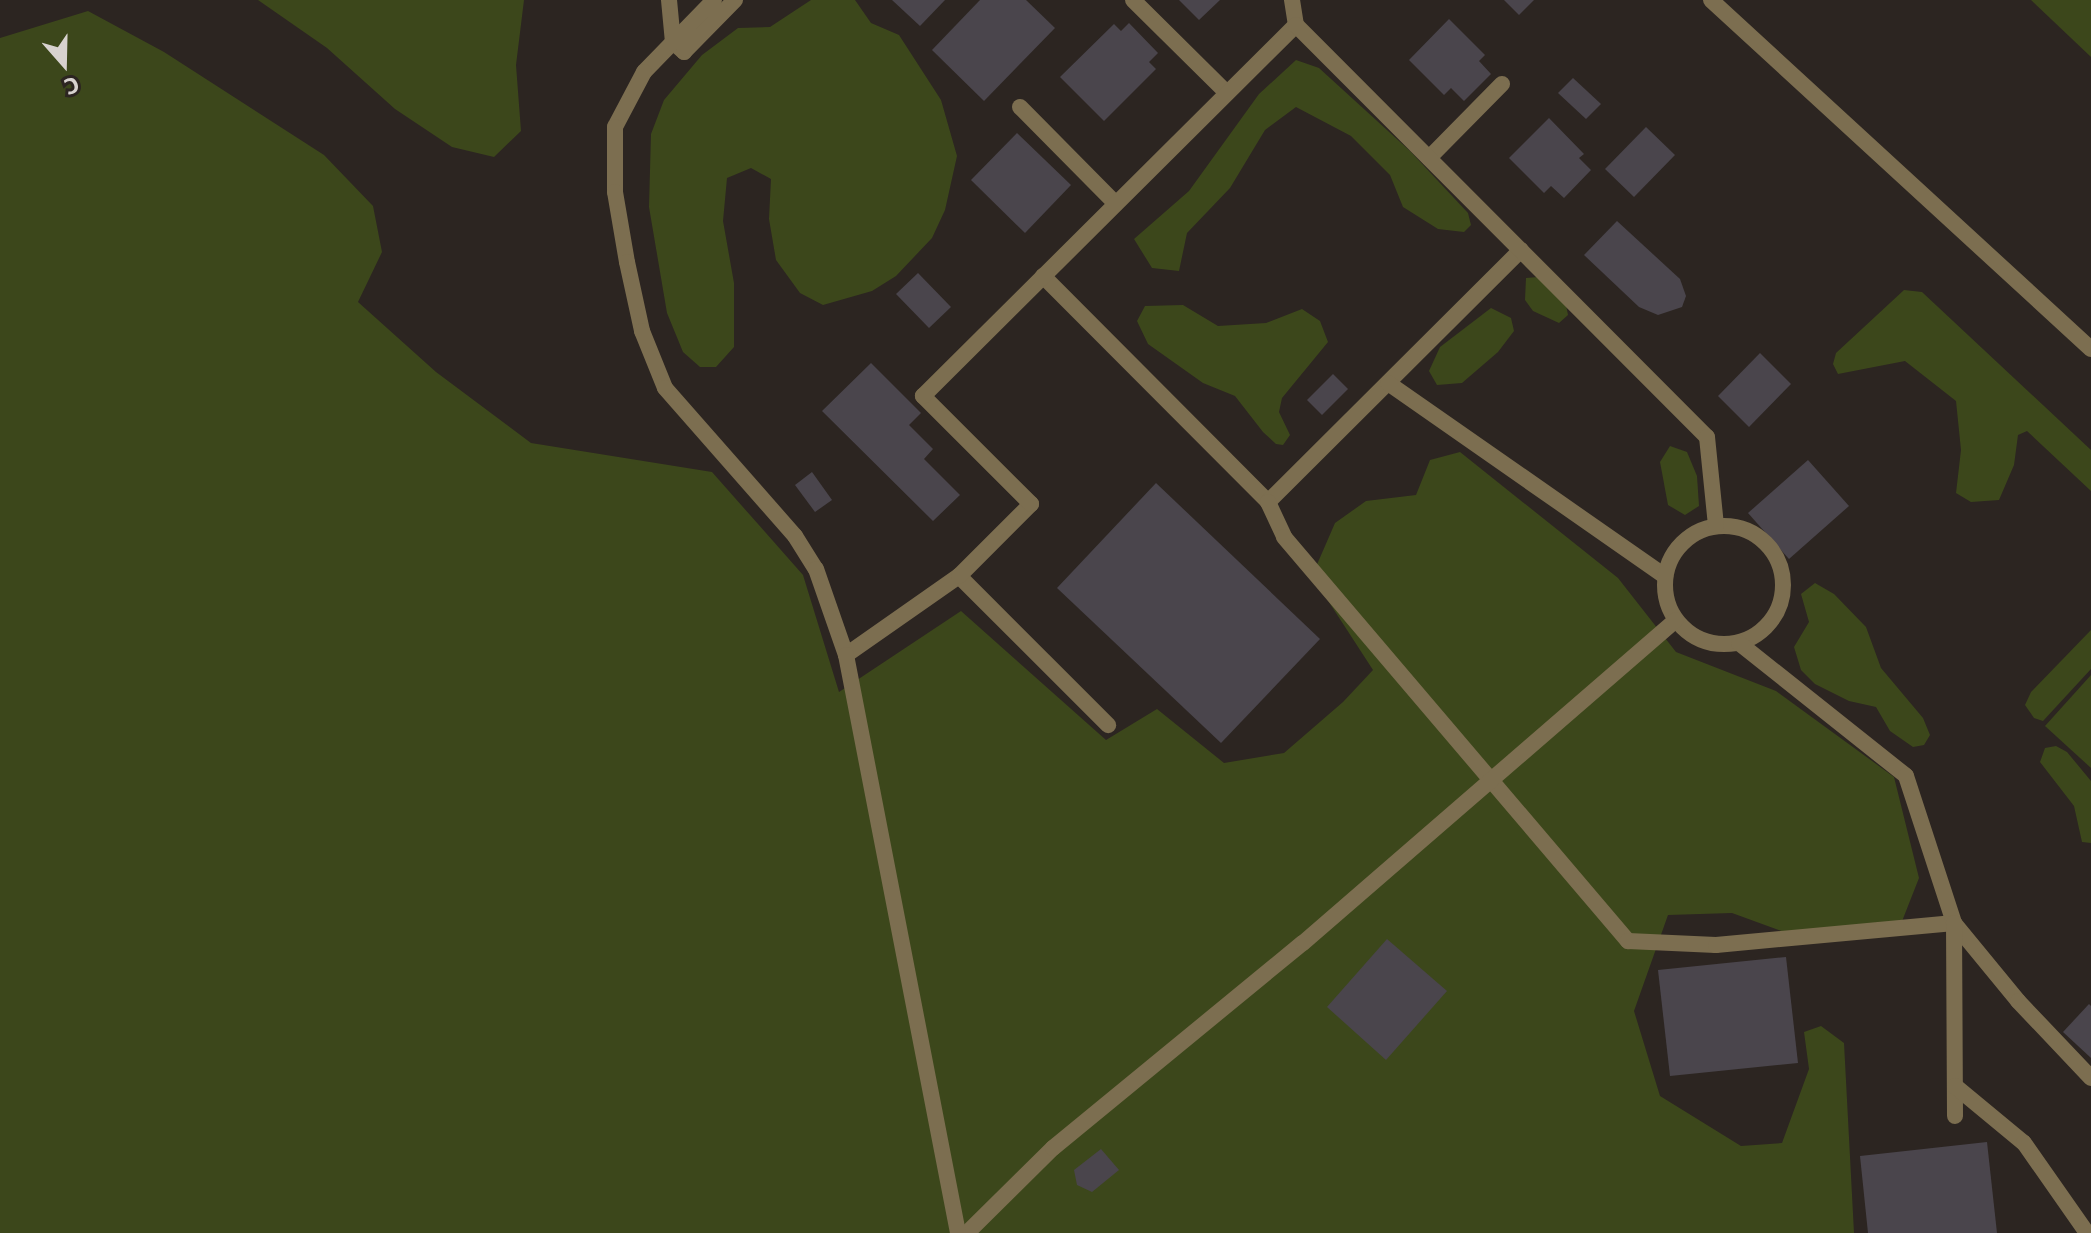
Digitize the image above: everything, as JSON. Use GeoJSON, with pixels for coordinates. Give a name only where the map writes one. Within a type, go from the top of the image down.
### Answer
{"type":"FeatureCollection","features":[{"type":"Feature","properties":{"kind":"street"},"geometry":{"type":"LineString","coordinates":[[669,0],[673,42],[684,52],[735,0]]}},
{"type":"Feature","properties":{"kind":"street"},"geometry":{"type":"LineString","coordinates":[[714,0],[644,72],[615,127],[615,192],[642,331],[665,388],[795,536],[816,569],[846,655],[958,1233]]}},
{"type":"Feature","properties":{"kind":"street"},"geometry":{"type":"LineString","coordinates":[[1133,0],[1227,93]]}},
{"type":"Feature","properties":{"kind":"street"},"geometry":{"type":"LineString","coordinates":[[1292,0],[1296,25],[1707,437],[1716,526]]}},
{"type":"Feature","properties":{"kind":"street"},"geometry":{"type":"LineString","coordinates":[[1711,0],[2091,349]]}},
{"type":"Feature","properties":{"kind":"street"},"geometry":{"type":"LineString","coordinates":[[846,655],[959,576],[1031,504],[923,396],[1296,25]]}},
{"type":"Feature","properties":{"kind":"street"},"geometry":{"type":"LineString","coordinates":[[1429,158],[1502,84]]}},
{"type":"Feature","properties":{"kind":"street"},"geometry":{"type":"LineString","coordinates":[[1020,107],[1116,204]]}},
{"type":"Feature","properties":{"kind":"street"},"geometry":{"type":"LineString","coordinates":[[1268,502],[1521,250]]}},
{"type":"Feature","properties":{"kind":"street"},"geometry":{"type":"LineString","coordinates":[[1043,276],[1268,502],[1284,537],[1628,941],[1716,945],[1954,923]]}},
{"type":"Feature","properties":{"kind":"street"},"geometry":{"type":"LineString","coordinates":[[1388,383],[1665,576]]}},
{"type":"Feature","properties":{"kind":"street"},"geometry":{"type":"LineString","coordinates":[[1716,526],[1738,527],[1759,537],[1774,553],[1783,574],[1783,596],[1775,617],[1759,634],[1739,643],[1716,644],[1694,636],[1676,620],[1666,599],[1665,576],[1682,543],[1698,532],[1716,526]]}},
{"type":"Feature","properties":{"kind":"street"},"geometry":{"type":"LineString","coordinates":[[959,576],[1108,725]]}},
{"type":"Feature","properties":{"kind":"street"},"geometry":{"type":"LineString","coordinates":[[967,1233],[1053,1148],[1303,943],[1676,620]]}},
{"type":"Feature","properties":{"kind":"street"},"geometry":{"type":"LineString","coordinates":[[1739,643],[1906,776],[1954,923],[1955,1116]]}},
{"type":"Feature","properties":{"kind":"street"},"geometry":{"type":"LineString","coordinates":[[1954,923],[2018,1001],[2091,1078]]}},
{"type":"Feature","properties":{"kind":"street"},"geometry":{"type":"LineString","coordinates":[[1955,1086],[2024,1143],[2087,1233]]}},
{"type":"Feature","properties":{"kind":"green space"},"geometry":{"type":"Polygon","coordinates":[[[258,0],[524,0],[516,65],[521,131],[494,157],[452,147],[395,109],[327,48],[258,0]]]}},
{"type":"Feature","properties":{"kind":"green space"},"geometry":{"type":"Polygon","coordinates":[[[811,0],[855,0],[871,23],[899,35],[941,100],[957,156],[945,210],[932,238],[896,276],[872,291],[823,305],[800,293],[776,260],[769,219],[771,179],[751,168],[727,178],[723,221],[734,283],[734,347],[716,367],[700,367],[683,352],[667,313],[649,207],[651,134],[664,100],[702,55],[738,28],[770,27],[811,0]]]}},
{"type":"Feature","properties":{"kind":"green space"},"geometry":{"type":"Polygon","coordinates":[[[2031,0],[2091,0],[2091,57],[2031,0]]]}},
{"type":"Feature","properties":{"kind":"green space"},"geometry":{"type":"Polygon","coordinates":[[[88,11],[164,52],[324,155],[373,206],[382,252],[358,302],[436,372],[531,443],[712,472],[803,575],[839,692],[961,611],[1106,740],[1157,709],[1224,763],[1284,753],[1343,702],[1373,670],[1312,576],[1335,523],[1366,501],[1416,495],[1430,460],[1460,452],[1618,578],[1676,652],[1776,691],[1894,777],[1919,878],[1897,934],[1814,943],[1732,913],[1668,915],[1634,1011],[1660,1096],[1741,1146],[1782,1143],[1809,1069],[1804,1032],[1821,1026],[1844,1043],[1854,1233],[0,1233],[0,38],[88,11]]]}},
{"type":"Feature","properties":{"kind":"green space"},"geometry":{"type":"Polygon","coordinates":[[[1296,60],[1319,68],[1410,151],[1468,213],[1471,225],[1464,232],[1438,229],[1403,207],[1390,175],[1351,136],[1296,107],[1265,130],[1230,188],[1187,233],[1179,271],[1152,268],[1134,239],[1189,191],[1259,94],[1296,60]]]}},
{"type":"Feature","properties":{"kind":"green space"},"geometry":{"type":"Polygon","coordinates":[[[1538,277],[1566,305],[1568,315],[1559,323],[1533,311],[1525,300],[1526,278],[1538,277]]]}},
{"type":"Feature","properties":{"kind":"green space"},"geometry":{"type":"Polygon","coordinates":[[[1904,290],[1922,292],[2091,450],[2091,491],[2027,431],[2018,435],[2014,465],[1999,500],[1971,502],[1956,493],[1961,450],[1956,401],[1905,361],[1838,374],[1833,364],[1836,353],[1904,290]]]}},
{"type":"Feature","properties":{"kind":"green space"},"geometry":{"type":"Polygon","coordinates":[[[1183,305],[1218,326],[1266,323],[1302,309],[1320,321],[1328,342],[1282,398],[1279,412],[1290,435],[1283,445],[1276,444],[1263,432],[1235,396],[1203,383],[1148,344],[1137,321],[1145,306],[1183,305]]]}},
{"type":"Feature","properties":{"kind":"green space"},"geometry":{"type":"Polygon","coordinates":[[[1491,308],[1511,318],[1514,331],[1498,352],[1462,383],[1437,385],[1429,371],[1440,347],[1491,308]]]}},
{"type":"Feature","properties":{"kind":"green space"},"geometry":{"type":"Polygon","coordinates":[[[1670,446],[1687,452],[1697,476],[1699,506],[1685,515],[1668,505],[1660,462],[1670,446]]]}},
{"type":"Feature","properties":{"kind":"green space"},"geometry":{"type":"Polygon","coordinates":[[[1815,583],[1834,594],[1866,627],[1881,668],[1923,718],[1930,735],[1924,745],[1913,747],[1890,731],[1876,707],[1849,701],[1815,684],[1801,670],[1794,647],[1809,622],[1801,594],[1815,583]]]}},
{"type":"Feature","properties":{"kind":"green space"},"geometry":{"type":"Polygon","coordinates":[[[2091,630],[2091,669],[2043,721],[2034,718],[2025,705],[2031,692],[2091,630]]]}},
{"type":"Feature","properties":{"kind":"green space"},"geometry":{"type":"Polygon","coordinates":[[[2091,675],[2091,768],[2045,726],[2091,675]]]}},
{"type":"Feature","properties":{"kind":"green space"},"geometry":{"type":"Polygon","coordinates":[[[2056,746],[2067,752],[2091,781],[2091,843],[2082,842],[2074,806],[2040,762],[2045,748],[2056,746]]]}},
{"type":"Feature","properties":{"kind":"building"},"geometry":{"type":"Polygon","coordinates":[[[892,0],[945,0],[920,26],[892,0]]]}},
{"type":"Feature","properties":{"kind":"building"},"geometry":{"type":"Polygon","coordinates":[[[980,0],[1026,0],[1055,28],[984,101],[932,50],[980,0]]]}},
{"type":"Feature","properties":{"kind":"building"},"geometry":{"type":"Polygon","coordinates":[[[1179,0],[1220,0],[1199,20],[1179,0]]]}},
{"type":"Feature","properties":{"kind":"building"},"geometry":{"type":"Polygon","coordinates":[[[1504,0],[1534,0],[1519,15],[1504,0]]]}},
{"type":"Feature","properties":{"kind":"building"},"geometry":{"type":"Polygon","coordinates":[[[1449,19],[1485,55],[1479,61],[1491,74],[1464,101],[1451,88],[1444,95],[1409,60],[1449,19]]]}},
{"type":"Feature","properties":{"kind":"building"},"geometry":{"type":"Polygon","coordinates":[[[1129,23],[1158,53],[1149,62],[1156,69],[1104,121],[1060,77],[1114,24],[1121,31],[1129,23]]]}},
{"type":"Feature","properties":{"kind":"building"},"geometry":{"type":"Polygon","coordinates":[[[1573,78],[1601,104],[1586,119],[1558,93],[1573,78]]]}},
{"type":"Feature","properties":{"kind":"building"},"geometry":{"type":"Polygon","coordinates":[[[1549,118],[1584,154],[1579,158],[1591,170],[1564,198],[1551,186],[1544,193],[1509,158],[1549,118]]]}},
{"type":"Feature","properties":{"kind":"building"},"geometry":{"type":"Polygon","coordinates":[[[1646,127],[1675,155],[1634,197],[1605,169],[1646,127]]]}},
{"type":"Feature","properties":{"kind":"building"},"geometry":{"type":"Polygon","coordinates":[[[1017,133],[1071,185],[1025,233],[971,180],[1017,133]]]}},
{"type":"Feature","properties":{"kind":"building"},"geometry":{"type":"Polygon","coordinates":[[[1617,221],[1680,279],[1686,296],[1682,307],[1658,315],[1639,307],[1584,255],[1617,221]]]}},
{"type":"Feature","properties":{"kind":"building"},"geometry":{"type":"Polygon","coordinates":[[[918,273],[951,307],[929,328],[896,294],[918,273]]]}},
{"type":"Feature","properties":{"kind":"building"},"geometry":{"type":"Polygon","coordinates":[[[1760,353],[1791,384],[1749,427],[1718,396],[1760,353]]]}},
{"type":"Feature","properties":{"kind":"building"},"geometry":{"type":"Polygon","coordinates":[[[871,363],[921,413],[909,425],[933,449],[924,459],[960,495],[933,521],[822,411],[871,363]]]}},
{"type":"Feature","properties":{"kind":"building"},"geometry":{"type":"Polygon","coordinates":[[[1333,374],[1348,389],[1322,415],[1307,400],[1333,374]]]}},
{"type":"Feature","properties":{"kind":"building"},"geometry":{"type":"Polygon","coordinates":[[[1808,460],[1849,506],[1789,559],[1748,513],[1808,460]]]}},
{"type":"Feature","properties":{"kind":"building"},"geometry":{"type":"Polygon","coordinates":[[[812,472],[832,500],[815,512],[795,485],[812,472]]]}},
{"type":"Feature","properties":{"kind":"building"},"geometry":{"type":"Polygon","coordinates":[[[1156,483],[1320,639],[1221,743],[1057,588],[1156,483]]]}},
{"type":"Feature","properties":{"kind":"building"},"geometry":{"type":"Polygon","coordinates":[[[1387,939],[1447,991],[1386,1060],[1327,1007],[1387,939]]]}},
{"type":"Feature","properties":{"kind":"building"},"geometry":{"type":"Polygon","coordinates":[[[1786,957],[1798,1063],[1670,1076],[1658,970],[1786,957]]]}},
{"type":"Feature","properties":{"kind":"building"},"geometry":{"type":"Polygon","coordinates":[[[2089,1004],[2091,1006],[2091,1058],[2063,1032],[2089,1004]]]}},
{"type":"Feature","properties":{"kind":"building"},"geometry":{"type":"Polygon","coordinates":[[[1987,1142],[1997,1233],[1868,1233],[1860,1156],[1987,1142]]]}},
{"type":"Feature","properties":{"kind":"building"},"geometry":{"type":"Polygon","coordinates":[[[1101,1149],[1119,1170],[1092,1192],[1077,1185],[1074,1170],[1101,1149]]]}}]}
